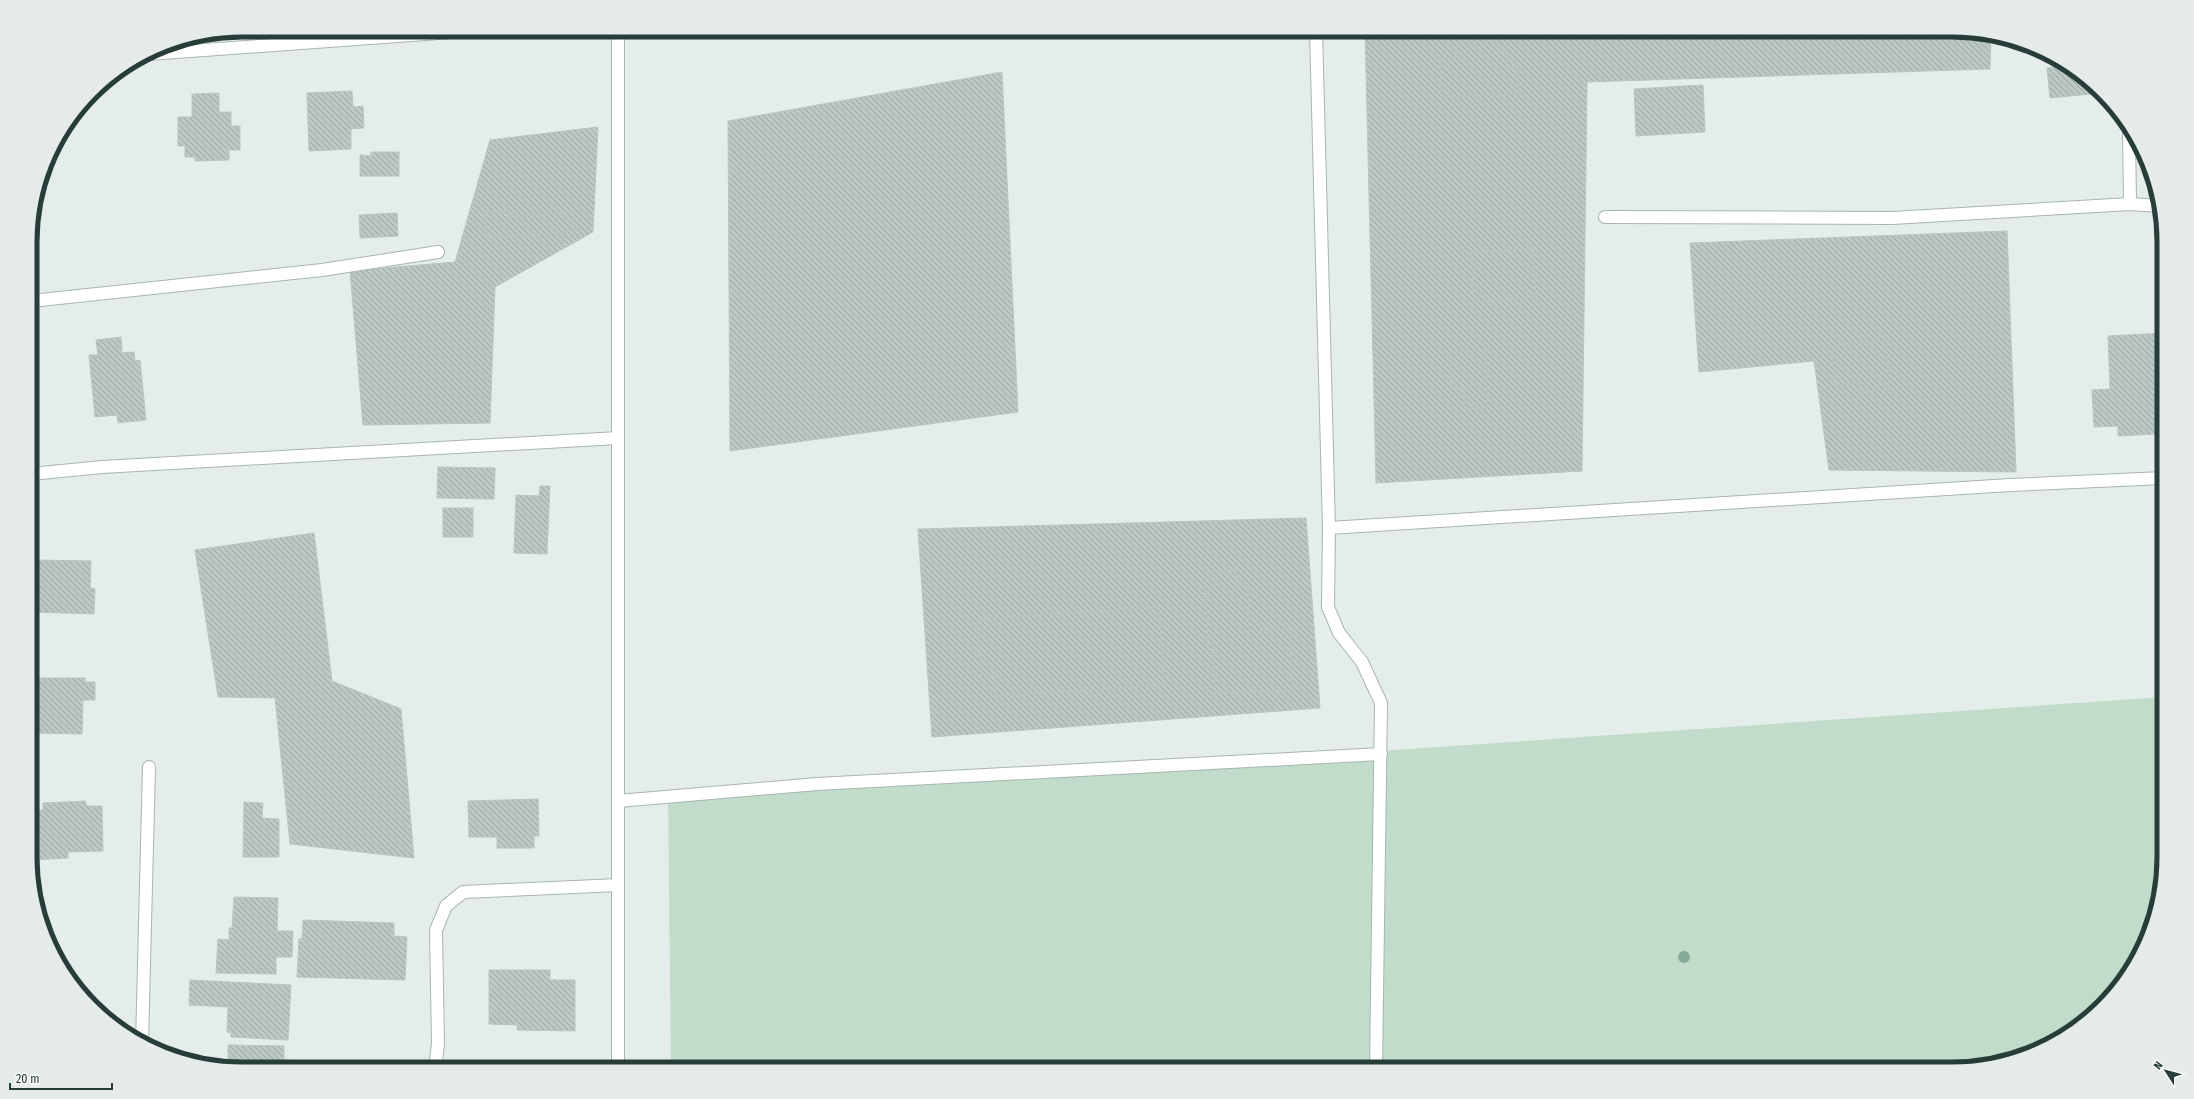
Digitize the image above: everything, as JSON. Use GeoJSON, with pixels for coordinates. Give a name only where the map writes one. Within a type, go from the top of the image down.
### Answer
{"type":"FeatureCollection","features":[{"type":"Feature","properties":{"kind":"street"},"geometry":{"type":"LineString","coordinates":[[164,53],[383,37]]}},
{"type":"Feature","properties":{"kind":"street"},"geometry":{"type":"LineString","coordinates":[[618,37],[618,1062]]}},
{"type":"Feature","properties":{"kind":"street"},"geometry":{"type":"LineString","coordinates":[[1316,37],[1329,528],[1328,607],[1339,633],[1362,662],[1381,703],[1376,1062]]}},
{"type":"Feature","properties":{"kind":"street"},"geometry":{"type":"LineString","coordinates":[[2129,139],[2130,204]]}},
{"type":"Feature","properties":{"kind":"street"},"geometry":{"type":"LineString","coordinates":[[1605,217],[1892,218],[2130,204],[2154,206]]}},
{"type":"Feature","properties":{"kind":"street"},"geometry":{"type":"LineString","coordinates":[[37,300],[322,270],[438,252]]}},
{"type":"Feature","properties":{"kind":"street"},"geometry":{"type":"LineString","coordinates":[[37,473],[110,466],[618,438]]}},
{"type":"Feature","properties":{"kind":"street"},"geometry":{"type":"LineString","coordinates":[[1329,528],[2010,485],[2157,478]]}},
{"type":"Feature","properties":{"kind":"street"},"geometry":{"type":"LineString","coordinates":[[618,801],[818,784],[1381,754]]}},
{"type":"Feature","properties":{"kind":"street"},"geometry":{"type":"LineString","coordinates":[[142,1037],[149,767]]}},
{"type":"Feature","properties":{"kind":"street"},"geometry":{"type":"LineString","coordinates":[[436,1062],[438,1044],[436,930],[446,906],[463,892],[618,885]]}},
{"type":"Feature","properties":{"kind":"green space"},"geometry":{"type":"Polygon","coordinates":[[[2157,697],[2157,870],[2150,910],[2130,960],[2115,982],[2097,1002],[2077,1020],[2054,1035],[2043,1041],[2005,1055],[1965,1062],[671,1062],[668,800],[2157,697]]]}},
{"type":"Feature","properties":{"kind":"building"},"geometry":{"type":"Polygon","coordinates":[[[1365,37],[1965,37],[1991,41],[1990,69],[1587,82],[1582,471],[1376,483],[1365,37]]]}},
{"type":"Feature","properties":{"kind":"building"},"geometry":{"type":"Polygon","coordinates":[[[1498,41],[1498,52],[1506,51],[1507,67],[1518,66],[1519,94],[1441,97],[1440,58],[1457,57],[1457,42],[1498,41]]]}},
{"type":"Feature","properties":{"kind":"building"},"geometry":{"type":"Polygon","coordinates":[[[2058,67],[2077,79],[2093,94],[2050,98],[2047,68],[2058,67]]]}},
{"type":"Feature","properties":{"kind":"building"},"geometry":{"type":"Polygon","coordinates":[[[1002,72],[1018,412],[730,451],[728,121],[1002,72]]]}},
{"type":"Feature","properties":{"kind":"building"},"geometry":{"type":"Polygon","coordinates":[[[1703,85],[1705,132],[1636,136],[1634,89],[1703,85]]]}},
{"type":"Feature","properties":{"kind":"building"},"geometry":{"type":"Polygon","coordinates":[[[352,91],[353,107],[363,106],[364,128],[351,129],[351,149],[309,151],[307,93],[352,91]]]}},
{"type":"Feature","properties":{"kind":"building"},"geometry":{"type":"Polygon","coordinates":[[[219,93],[219,112],[231,112],[231,126],[240,126],[240,150],[229,150],[229,160],[195,161],[195,157],[185,157],[185,146],[178,146],[178,117],[192,117],[192,94],[219,93]]]}},
{"type":"Feature","properties":{"kind":"building"},"geometry":{"type":"Polygon","coordinates":[[[598,127],[593,232],[495,287],[490,423],[363,425],[350,271],[455,262],[490,140],[598,127]]]}},
{"type":"Feature","properties":{"kind":"building"},"geometry":{"type":"Polygon","coordinates":[[[371,152],[399,152],[399,176],[360,176],[360,155],[371,156],[371,152]]]}},
{"type":"Feature","properties":{"kind":"building"},"geometry":{"type":"Polygon","coordinates":[[[508,210],[509,217],[573,212],[574,231],[487,238],[485,212],[508,210]]]}},
{"type":"Feature","properties":{"kind":"building"},"geometry":{"type":"Polygon","coordinates":[[[397,213],[398,236],[360,238],[359,215],[397,213]]]}},
{"type":"Feature","properties":{"kind":"building"},"geometry":{"type":"Polygon","coordinates":[[[2007,231],[2016,472],[1829,470],[1814,361],[1699,372],[1690,243],[2007,231]]]}},
{"type":"Feature","properties":{"kind":"building"},"geometry":{"type":"Polygon","coordinates":[[[1533,248],[1536,297],[1474,302],[1471,253],[1533,248]]]}},
{"type":"Feature","properties":{"kind":"building"},"geometry":{"type":"Polygon","coordinates":[[[2157,333],[2157,440],[2156,434],[2118,436],[2118,426],[2094,427],[2092,390],[2110,389],[2108,336],[2157,333]]]}},
{"type":"Feature","properties":{"kind":"building"},"geometry":{"type":"Polygon","coordinates":[[[121,337],[122,353],[134,352],[135,361],[140,360],[146,420],[118,423],[117,415],[95,417],[89,355],[98,355],[96,340],[121,337]]]}},
{"type":"Feature","properties":{"kind":"building"},"geometry":{"type":"Polygon","coordinates":[[[1886,341],[1889,390],[1859,392],[1859,383],[1835,385],[1832,345],[1886,341]]]}},
{"type":"Feature","properties":{"kind":"building"},"geometry":{"type":"Polygon","coordinates":[[[1486,351],[1487,408],[1464,409],[1464,388],[1451,388],[1450,352],[1486,351]]]}},
{"type":"Feature","properties":{"kind":"building"},"geometry":{"type":"Polygon","coordinates":[[[438,467],[495,468],[494,499],[437,498],[438,467]]]}},
{"type":"Feature","properties":{"kind":"building"},"geometry":{"type":"Polygon","coordinates":[[[540,486],[550,486],[547,554],[514,553],[516,495],[539,496],[540,486]]]}},
{"type":"Feature","properties":{"kind":"building"},"geometry":{"type":"Polygon","coordinates":[[[443,508],[473,508],[473,537],[443,537],[443,508]]]}},
{"type":"Feature","properties":{"kind":"building"},"geometry":{"type":"Polygon","coordinates":[[[1306,518],[1320,708],[932,737],[918,529],[1306,518]]]}},
{"type":"Feature","properties":{"kind":"building"},"geometry":{"type":"Polygon","coordinates":[[[314,533],[332,681],[401,709],[414,858],[290,844],[275,698],[218,697],[195,550],[314,533]]]}},
{"type":"Feature","properties":{"kind":"building"},"geometry":{"type":"Polygon","coordinates":[[[37,560],[91,561],[90,588],[95,589],[94,614],[37,612],[37,560]]]}},
{"type":"Feature","properties":{"kind":"building"},"geometry":{"type":"Polygon","coordinates":[[[1236,570],[1237,586],[1248,585],[1249,631],[1290,629],[1292,690],[1215,693],[1213,639],[1208,639],[1205,587],[1215,587],[1214,571],[1236,570]]]}},
{"type":"Feature","properties":{"kind":"building"},"geometry":{"type":"Polygon","coordinates":[[[1159,607],[1164,685],[996,696],[995,674],[981,675],[977,619],[1159,607]]]}},
{"type":"Feature","properties":{"kind":"building"},"geometry":{"type":"Polygon","coordinates":[[[37,678],[85,678],[85,682],[95,682],[95,700],[83,700],[82,734],[37,733],[37,678]]]}},
{"type":"Feature","properties":{"kind":"building"},"geometry":{"type":"Polygon","coordinates":[[[538,799],[539,836],[534,836],[534,848],[497,848],[497,837],[469,837],[468,801],[538,799]]]}},
{"type":"Feature","properties":{"kind":"building"},"geometry":{"type":"Polygon","coordinates":[[[86,801],[86,806],[102,806],[103,851],[68,852],[68,858],[37,860],[37,810],[43,810],[43,803],[86,801]]]}},
{"type":"Feature","properties":{"kind":"building"},"geometry":{"type":"Polygon","coordinates":[[[244,802],[263,803],[262,818],[279,819],[279,857],[243,857],[244,802]]]}},
{"type":"Feature","properties":{"kind":"building"},"geometry":{"type":"Polygon","coordinates":[[[234,897],[278,898],[277,931],[293,931],[292,957],[276,957],[276,974],[216,973],[218,939],[229,940],[229,928],[232,928],[234,897]]]}},
{"type":"Feature","properties":{"kind":"building"},"geometry":{"type":"Polygon","coordinates":[[[303,920],[394,923],[394,936],[407,937],[405,980],[297,977],[299,939],[302,939],[303,920]]]}},
{"type":"Feature","properties":{"kind":"building"},"geometry":{"type":"Polygon","coordinates":[[[489,970],[550,970],[550,980],[575,980],[575,1031],[517,1030],[517,1025],[489,1024],[489,970]]]}},
{"type":"Feature","properties":{"kind":"building"},"geometry":{"type":"Polygon","coordinates":[[[190,980],[291,985],[288,1040],[231,1037],[231,1033],[227,1032],[228,1007],[189,1005],[190,980]]]}},
{"type":"Feature","properties":{"kind":"building"},"geometry":{"type":"Polygon","coordinates":[[[228,1045],[284,1046],[284,1060],[289,1060],[289,1062],[228,1062],[228,1045]]]}}]}
